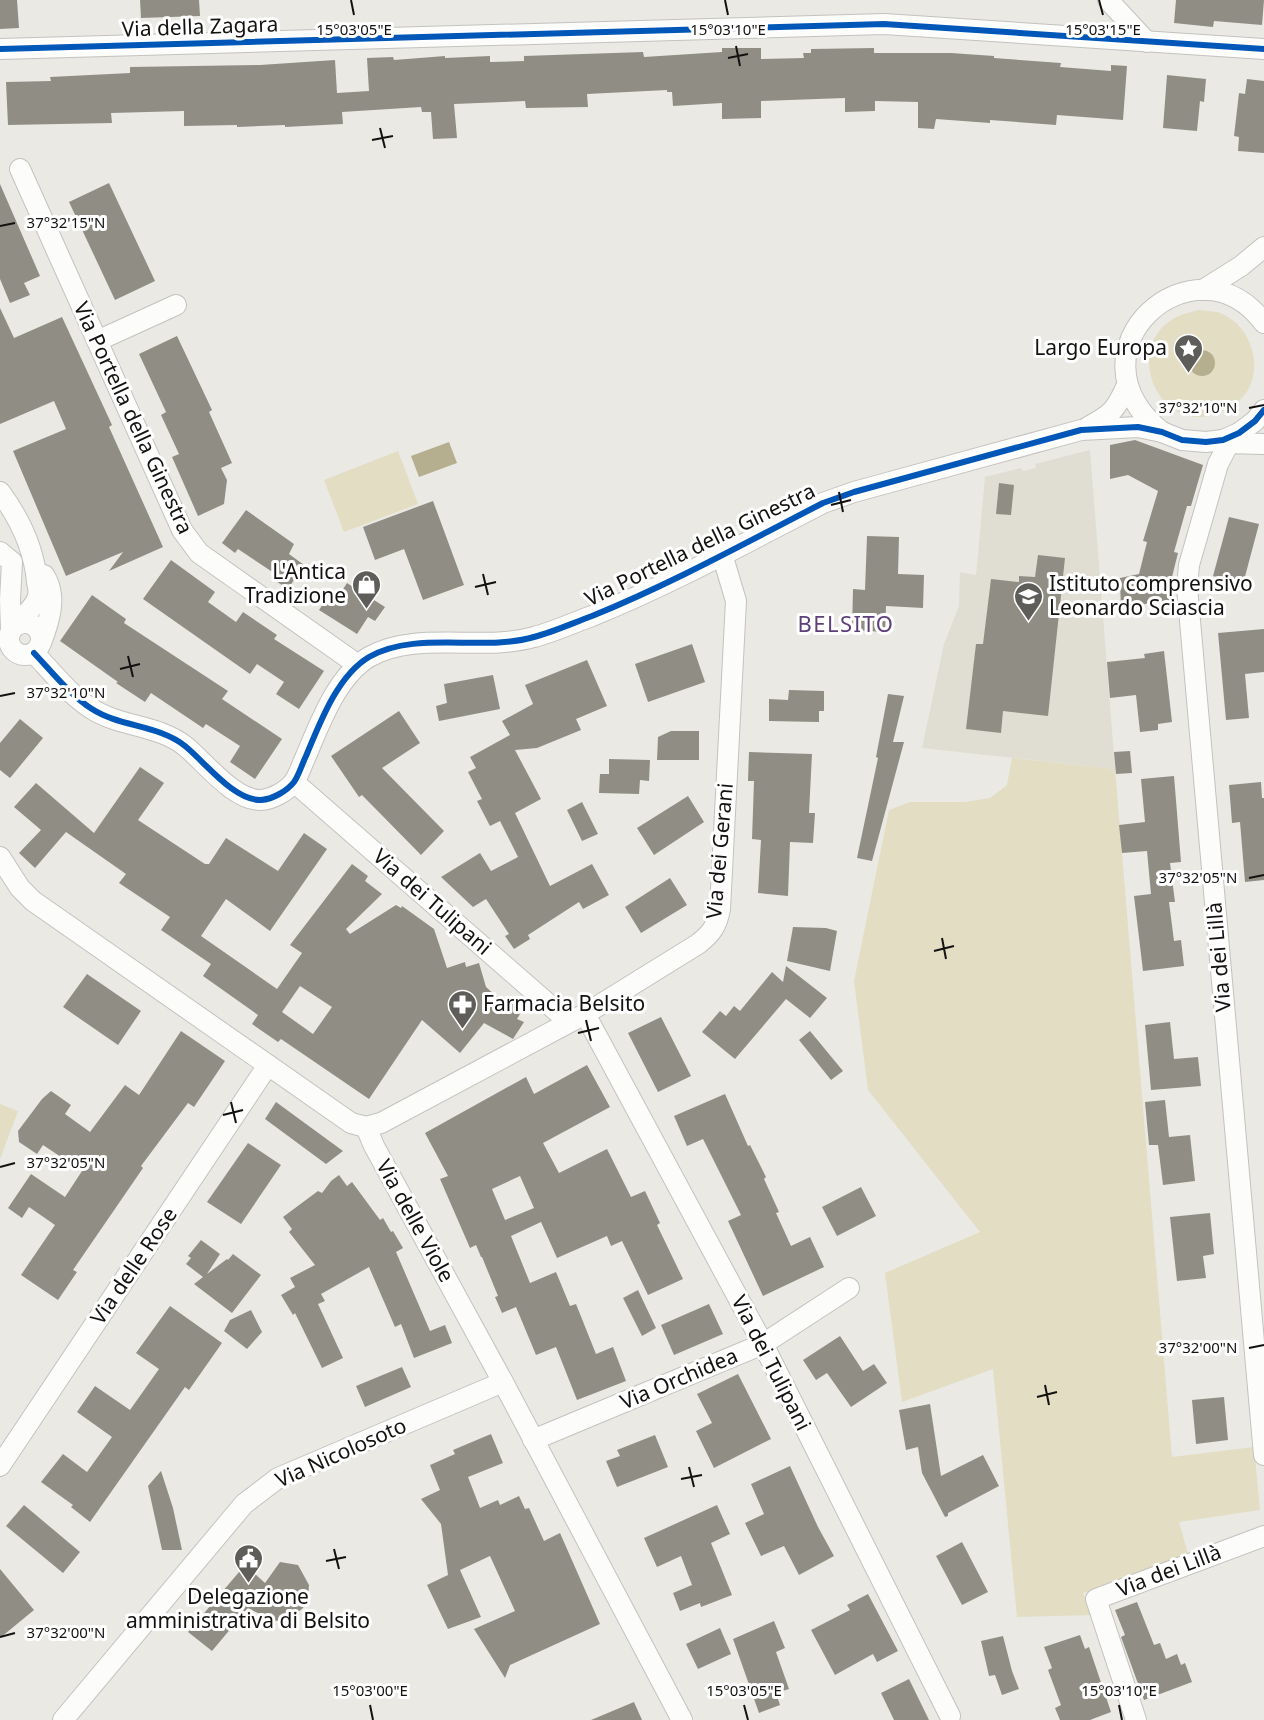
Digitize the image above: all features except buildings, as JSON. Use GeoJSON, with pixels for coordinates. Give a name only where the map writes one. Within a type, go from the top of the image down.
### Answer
{"type":"FeatureCollection","features":[{"type":"Feature","properties":{"kind":"street"},"geometry":{"type":"LineString","coordinates":[[1108,0],[1147,42]]}},
{"type":"Feature","properties":{"kind":"street","name":"Via della Zagara"},"geometry":{"type":"LineString","coordinates":[[0,49],[884,24],[1264,49]]}},
{"type":"Feature","properties":{"kind":"street","name":"Via Portella della Ginestra"},"geometry":{"type":"LineString","coordinates":[[20,169],[182,530],[199,553],[358,665]]}},
{"type":"Feature","properties":{"kind":"street"},"geometry":{"type":"LineString","coordinates":[[1203,290],[1241,266],[1264,247]]}},
{"type":"Feature","properties":{"kind":"street"},"geometry":{"type":"LineString","coordinates":[[1162,432],[1147,420],[1135,403],[1127,385],[1125,365],[1128,345],[1136,327],[1149,311],[1183,292],[1203,290],[1223,293],[1241,301],[1257,313],[1264,323]]}},
{"type":"Feature","properties":{"kind":"street"},"geometry":{"type":"LineString","coordinates":[[97,341],[176,305]]}},
{"type":"Feature","properties":{"kind":"street"},"geometry":{"type":"LineString","coordinates":[[1081,430],[1110,415],[1119,403],[1127,385]]}},
{"type":"Feature","properties":{"kind":"street"},"geometry":{"type":"LineString","coordinates":[[1234,438],[1260,415]]}},
{"type":"Feature","properties":{"kind":"street"},"geometry":{"type":"LineString","coordinates":[[1260,415],[1256,430],[1264,443]]}},
{"type":"Feature","properties":{"kind":"street"},"geometry":{"type":"LineString","coordinates":[[1081,430],[1138,427],[1162,432],[1182,440],[1206,442],[1234,438],[1264,443]]}},
{"type":"Feature","properties":{"kind":"street","name":"Via Portella della Ginestra"},"geometry":{"type":"LineString","coordinates":[[294,782],[324,715],[349,674],[371,656],[396,647],[420,644],[508,642],[533,638],[638,598],[823,503],[854,492],[1081,430]]}},
{"type":"Feature","properties":{"kind":"street","name":"Via dei Lillà"},"geometry":{"type":"LineString","coordinates":[[1234,438],[1218,464],[1189,565],[1187,588],[1264,1455]]}},
{"type":"Feature","properties":{"kind":"street"},"geometry":{"type":"LineString","coordinates":[[3,503],[27,537],[36,563],[39,595],[9,638]]}},
{"type":"Feature","properties":{"kind":"street"},"geometry":{"type":"LineString","coordinates":[[0,552],[12,562],[9,638],[15,653],[21,655],[38,648],[50,618],[51,592],[47,580],[36,563]]}},
{"type":"Feature","properties":{"kind":"street","name":"Via dei Gerani"},"geometry":{"type":"LineString","coordinates":[[366,1127],[381,1123],[577,1018],[711,934],[718,921],[736,601],[722,554]]}},
{"type":"Feature","properties":{"kind":"street"},"geometry":{"type":"LineString","coordinates":[[9,638],[22,623],[34,626],[41,636],[38,648],[58,679],[93,710],[166,736],[183,745],[235,791],[248,798],[260,800],[271,798],[294,782]]}},
{"type":"Feature","properties":{"kind":"street","name":"Via dei Tulipani"},"geometry":{"type":"LineString","coordinates":[[294,782],[577,1018],[763,1344],[950,1716]]}},
{"type":"Feature","properties":{"kind":"street"},"geometry":{"type":"LineString","coordinates":[[0,857],[20,888],[33,901],[351,1123],[366,1127]]}},
{"type":"Feature","properties":{"kind":"street","name":"Via delle Rose"},"geometry":{"type":"LineString","coordinates":[[0,1466],[268,1065]]}},
{"type":"Feature","properties":{"kind":"street","name":"Via delle Viole"},"geometry":{"type":"LineString","coordinates":[[366,1127],[374,1146],[503,1382],[682,1720]]}},
{"type":"Feature","properties":{"kind":"street","name":"Via Orchidea"},"geometry":{"type":"LineString","coordinates":[[533,1440],[763,1344],[849,1288]]}},
{"type":"Feature","properties":{"kind":"street","name":"Via Nicolosoto"},"geometry":{"type":"LineString","coordinates":[[63,1720],[244,1504],[278,1478],[503,1382]]}},
{"type":"Feature","properties":{"kind":"street","name":"Via dei Lillà"},"geometry":{"type":"LineString","coordinates":[[1136,1720],[1096,1599],[1264,1536]]}},
{"type":"Feature","properties":{"kind":"shaded area"},"geometry":{"type":"Polygon","coordinates":[[[1198,310],[1217,312],[1237,324],[1245,333],[1250,344],[1254,367],[1253,379],[1248,390],[1234,405],[1216,414],[1194,417],[1176,411],[1162,398],[1153,382],[1149,363],[1152,344],[1162,327],[1181,315],[1198,310]],[[1207,351],[1190,370],[1196,375],[1213,357],[1207,351]]]}},
{"type":"Feature","properties":{"kind":"shaded area"},"geometry":{"type":"Polygon","coordinates":[[[1202,350],[1211,354],[1215,363],[1211,372],[1202,376],[1193,372],[1189,363],[1193,354],[1202,350]]]}},
{"type":"Feature","properties":{"kind":"shaded area"},"geometry":{"type":"Polygon","coordinates":[[[449,442],[457,463],[419,477],[411,456],[449,442]]]}},
{"type":"Feature","properties":{"kind":"shaded area","name":"Istituto comprensivo Leonardo Sciascia"},"geometry":{"type":"Polygon","coordinates":[[[1090,450],[1115,769],[922,748],[944,644],[959,606],[960,572],[976,575],[985,477],[1021,468],[1023,471],[1036,468],[1035,464],[1090,450]]]}},
{"type":"Feature","properties":{"kind":"shaded area"},"geometry":{"type":"Polygon","coordinates":[[[398,451],[418,504],[344,532],[324,480],[398,451]]]}},
{"type":"Feature","properties":{"kind":"shaded area"},"geometry":{"type":"Polygon","coordinates":[[[1012,758],[1115,769],[1172,1457],[1254,1447],[1260,1510],[1179,1522],[1188,1554],[1083,1593],[1091,1615],[1017,1617],[993,1369],[902,1402],[885,1273],[980,1232],[868,1090],[854,981],[889,810],[910,802],[965,802],[990,798],[1007,785],[1012,758]]]}},
{"type":"Feature","properties":{"kind":"shaded area"},"geometry":{"type":"Polygon","coordinates":[[[0,1104],[18,1111],[0,1159],[0,1104]]]}},
{"type":"Feature","properties":{"kind":"cycle path"},"geometry":{"type":"LineString","coordinates":[[0,49],[884,24],[1264,49]]}},
{"type":"Feature","properties":{"kind":"cycle path"},"geometry":{"type":"LineString","coordinates":[[34,653],[69,690],[92,709],[103,715],[175,739],[230,788],[251,799],[261,800],[279,794],[294,782],[324,715],[339,688],[358,665],[387,649],[428,643],[493,643],[541,635],[651,590],[823,503],[854,492],[1081,430],[1138,427],[1162,432],[1182,440],[1206,442],[1223,440],[1239,433],[1255,421],[1264,410]]}},
{"type":"Feature","properties":{"kind":"place","name":"Largo Europa"},"geometry":{"type":"Point","coordinates":[1188,374]}},
{"type":"Feature","properties":{"kind":"place","name":"L'Antica Tradizione"},"geometry":{"type":"Point","coordinates":[367,610]}},
{"type":"Feature","properties":{"kind":"place","name":"Istituto comprensivo Leonardo Sciascia"},"geometry":{"type":"Point","coordinates":[1028,622]}},
{"type":"Feature","properties":{"kind":"place","name":"Farmacia Belsito"},"geometry":{"type":"Point","coordinates":[462,1030]}},
{"type":"Feature","properties":{"kind":"place","name":"Delegazione amministrativa di Belsito"},"geometry":{"type":"Point","coordinates":[248,1584]}},
{"type":"Feature","properties":{"kind":"district","name":"BELSITO"},"geometry":{"type":"Point","coordinates":[846,624]}}]}
